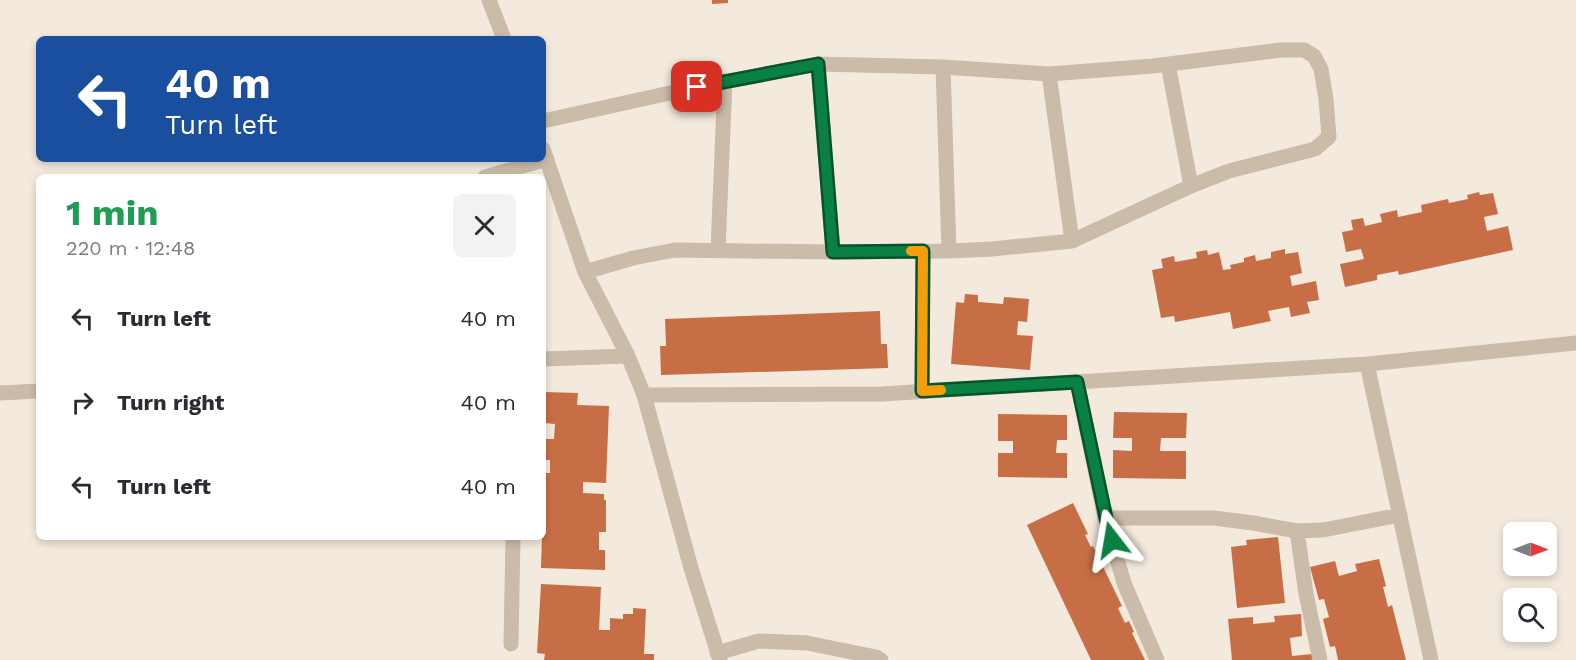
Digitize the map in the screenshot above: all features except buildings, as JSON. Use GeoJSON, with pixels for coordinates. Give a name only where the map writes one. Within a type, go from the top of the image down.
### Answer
{"type":"FeatureCollection","features":[{"type":"Feature","properties":{"kind":"street"},"geometry":{"type":"LineString","coordinates":[[489,0],[503,36]]}},
{"type":"Feature","properties":{"kind":"street"},"geometry":{"type":"LineString","coordinates":[[546,120],[725,81],[818,64],[943,67],[1049,74],[1281,51],[1304,51],[1314,56],[1321,69],[1329,137],[1316,149],[1229,171],[1072,241],[950,251],[675,250],[633,258],[585,272]]}},
{"type":"Feature","properties":{"kind":"street"},"geometry":{"type":"LineString","coordinates":[[818,64],[833,252]]}},
{"type":"Feature","properties":{"kind":"street"},"geometry":{"type":"LineString","coordinates":[[1168,64],[1191,186]]}},
{"type":"Feature","properties":{"kind":"street"},"geometry":{"type":"LineString","coordinates":[[943,67],[950,251]]}},
{"type":"Feature","properties":{"kind":"street"},"geometry":{"type":"LineString","coordinates":[[1049,74],[1072,241]]}},
{"type":"Feature","properties":{"kind":"street"},"geometry":{"type":"LineString","coordinates":[[718,250],[725,81]]}},
{"type":"Feature","properties":{"kind":"street"},"geometry":{"type":"LineString","coordinates":[[546,157],[585,272],[628,356],[644,395],[718,657],[759,641],[807,644],[876,657],[881,660]]}},
{"type":"Feature","properties":{"kind":"street"},"geometry":{"type":"LineString","coordinates":[[493,174],[524,162]]}},
{"type":"Feature","properties":{"kind":"street"},"geometry":{"type":"LineString","coordinates":[[922,391],[923,251]]}},
{"type":"Feature","properties":{"kind":"street"},"geometry":{"type":"LineString","coordinates":[[644,395],[882,394],[1367,364],[1576,343]]}},
{"type":"Feature","properties":{"kind":"street"},"geometry":{"type":"LineString","coordinates":[[546,359],[628,356]]}},
{"type":"Feature","properties":{"kind":"street"},"geometry":{"type":"LineString","coordinates":[[1367,364],[1431,660]]}},
{"type":"Feature","properties":{"kind":"street"},"geometry":{"type":"LineString","coordinates":[[1077,382],[1106,518],[1124,583],[1157,660]]}},
{"type":"Feature","properties":{"kind":"street"},"geometry":{"type":"LineString","coordinates":[[0,393],[36,391]]}},
{"type":"Feature","properties":{"kind":"street"},"geometry":{"type":"LineString","coordinates":[[1106,518],[1214,518],[1297,531],[1323,530],[1400,516]]}},
{"type":"Feature","properties":{"kind":"street"},"geometry":{"type":"LineString","coordinates":[[1297,531],[1306,594],[1320,660]]}},
{"type":"Feature","properties":{"kind":"street"},"geometry":{"type":"LineString","coordinates":[[511,644],[513,540]]}},
{"type":"Feature","properties":{"kind":"slow traffic"},"geometry":{"type":"LineString","coordinates":[[911,251],[923,251],[922,391],[941,390]]}},
{"type":"Feature","properties":{"kind":"route"},"geometry":{"type":"LineString","coordinates":[[697,87],[818,64],[833,252],[923,251],[922,391],[1077,382],[1112,540]]}}]}
